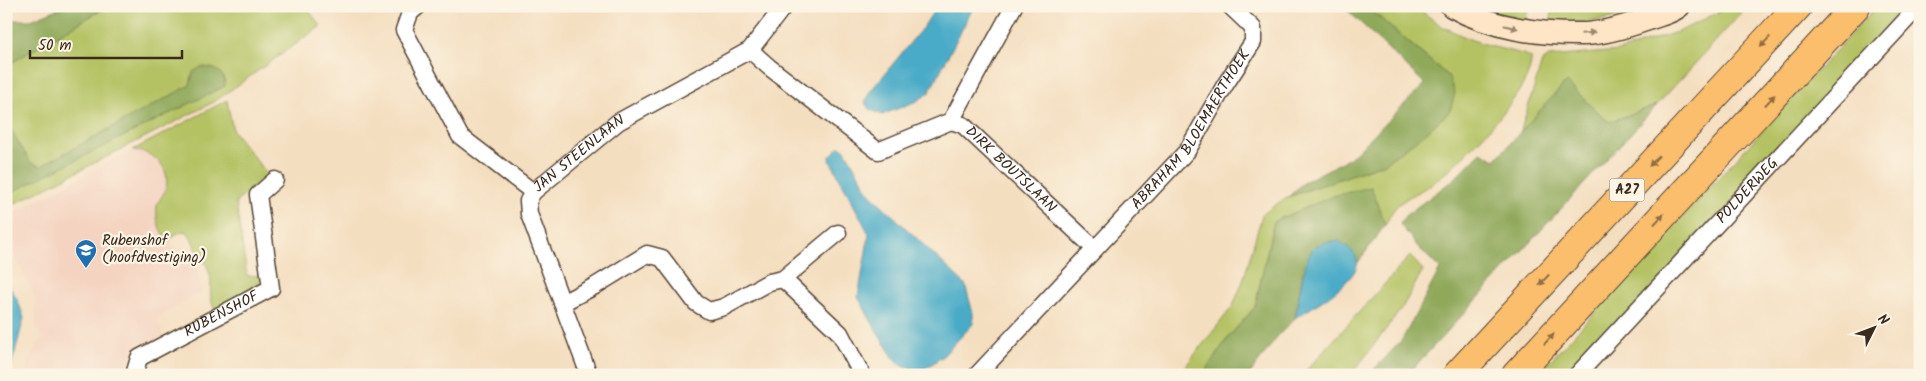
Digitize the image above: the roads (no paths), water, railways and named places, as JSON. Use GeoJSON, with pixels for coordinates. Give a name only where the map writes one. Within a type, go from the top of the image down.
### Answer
{"type":"FeatureCollection","features":[{"type":"Feature","properties":{"kind":"highway","name":"A27"},"geometry":{"type":"LineString","coordinates":[[1456,375],[1798,6]]}},
{"type":"Feature","properties":{"kind":"highway"},"geometry":{"type":"LineString","coordinates":[[1516,375],[1856,6]]}},
{"type":"Feature","properties":{"kind":"street"},"geometry":{"type":"LineString","coordinates":[[418,6],[410,13],[404,30],[460,136],[533,192]]}},
{"type":"Feature","properties":{"kind":"street","name":"JAN STEENLAAN"},"geometry":{"type":"LineString","coordinates":[[589,375],[529,214],[528,201],[533,192],[618,122],[750,50],[784,6]]}},
{"type":"Feature","properties":{"kind":"street"},"geometry":{"type":"LineString","coordinates":[[951,120],[1014,6]]}},
{"type":"Feature","properties":{"kind":"street","name":"ABRAHAM BLOEMAERTHOEK"},"geometry":{"type":"LineString","coordinates":[[1096,249],[1187,151],[1225,85],[1253,42],[1253,28],[1230,6]]}},
{"type":"Feature","properties":{"kind":"street"},"geometry":{"type":"LineString","coordinates":[[1452,6],[1469,15],[1514,28],[1539,32],[1586,34],[1626,27],[1680,6]]}},
{"type":"Feature","properties":{"kind":"street","name":"POLDERWEG"},"geometry":{"type":"LineString","coordinates":[[1577,375],[1920,6]]}},
{"type":"Feature","properties":{"kind":"street","name":"DIRK BOUTSLAAN"},"geometry":{"type":"LineString","coordinates":[[750,50],[769,67],[878,150],[951,120],[963,125],[1096,249]]}},
{"type":"Feature","properties":{"kind":"street","name":"RUBENSHOF"},"geometry":{"type":"LineString","coordinates":[[134,375],[139,358],[271,288],[258,195],[275,180]]}},
{"type":"Feature","properties":{"kind":"street"},"geometry":{"type":"LineString","coordinates":[[562,303],[595,286],[647,254],[662,258],[696,303],[709,311],[724,307],[769,282],[783,280],[838,233]]}},
{"type":"Feature","properties":{"kind":"street"},"geometry":{"type":"LineString","coordinates":[[977,375],[1096,249]]}},
{"type":"Feature","properties":{"kind":"street"},"geometry":{"type":"LineString","coordinates":[[783,280],[840,333],[862,375]]}},
{"type":"Feature","properties":{"kind":"water"},"geometry":{"type":"Polygon","coordinates":[[[937,6],[974,6],[929,93],[917,101],[882,115],[869,109],[865,103],[869,93],[924,26],[937,6]]]}},
{"type":"Feature","properties":{"kind":"water"},"geometry":{"type":"Polygon","coordinates":[[[840,146],[845,150],[870,194],[965,284],[973,313],[973,324],[942,357],[926,368],[910,369],[895,360],[858,297],[869,234],[830,160],[830,156],[840,146]]]}},
{"type":"Feature","properties":{"kind":"water"},"geometry":{"type":"Polygon","coordinates":[[[1339,241],[1352,251],[1356,257],[1357,265],[1354,272],[1348,280],[1330,295],[1295,318],[1302,279],[1312,251],[1321,244],[1339,241]]]}},
{"type":"Feature","properties":{"kind":"water"},"geometry":{"type":"Polygon","coordinates":[[[6,281],[18,301],[24,318],[9,375],[6,375],[6,281]]]}},
{"type":"Feature","properties":{"kind":"place","name":"Rubenshof (hoofdvestiging)"},"geometry":{"type":"Point","coordinates":[86,269]}}]}
